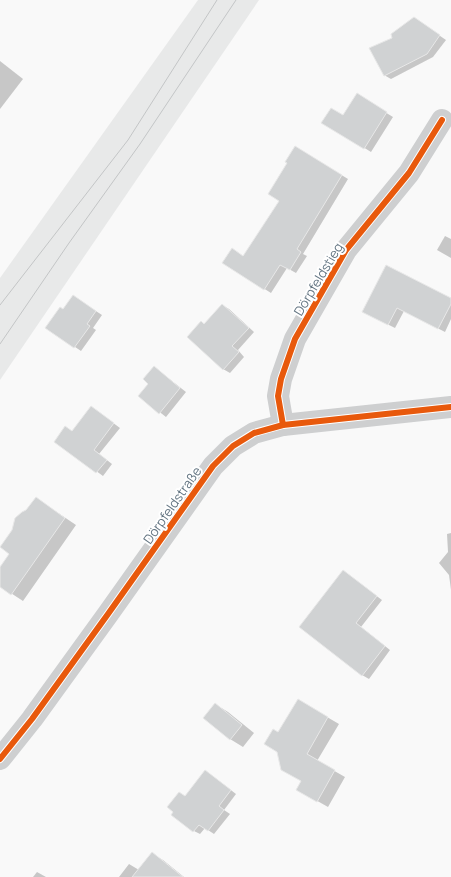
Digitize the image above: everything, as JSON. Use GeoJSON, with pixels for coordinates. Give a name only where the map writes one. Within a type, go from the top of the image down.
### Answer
{"type":"FeatureCollection","features":[{"type":"Feature","properties":{"kind":"street","name":"Dörpfeldstieg"},"geometry":{"type":"LineString","coordinates":[[283,425],[278,396],[281,379],[295,339],[346,250],[409,173],[442,120]]}},
{"type":"Feature","properties":{"kind":"street","name":"Dörpfeldstraße"},"geometry":{"type":"LineString","coordinates":[[0,759],[32,719],[213,466],[233,446],[254,433],[283,425],[451,407]]}},
{"type":"Feature","properties":{"kind":"shaded area"},"geometry":{"type":"Polygon","coordinates":[[[198,0],[259,0],[0,380],[0,278],[198,0]]]}},
{"type":"Feature","properties":{"kind":"building"},"geometry":{"type":"Polygon","coordinates":[[[414,17],[440,35],[427,54],[384,76],[369,48],[392,38],[391,34],[414,17]]]}},
{"type":"Feature","properties":{"kind":"building"},"geometry":{"type":"Polygon","coordinates":[[[357,93],[387,112],[364,149],[321,123],[331,108],[343,115],[357,93]]]}},
{"type":"Feature","properties":{"kind":"building"},"geometry":{"type":"Polygon","coordinates":[[[295,146],[342,175],[297,249],[301,252],[290,270],[280,265],[264,290],[222,263],[232,248],[243,256],[279,201],[268,194],[287,163],[285,162],[295,146]]]}},
{"type":"Feature","properties":{"kind":"building"},"geometry":{"type":"Polygon","coordinates":[[[386,265],[451,298],[451,304],[438,329],[397,308],[388,325],[362,312],[386,265]]]}},
{"type":"Feature","properties":{"kind":"building"},"geometry":{"type":"Polygon","coordinates":[[[73,295],[96,311],[87,324],[90,326],[74,348],[45,328],[60,307],[63,309],[73,295]]]}},
{"type":"Feature","properties":{"kind":"building"},"geometry":{"type":"Polygon","coordinates":[[[222,304],[249,328],[232,346],[239,352],[223,370],[187,337],[201,321],[204,324],[222,304]]]}},
{"type":"Feature","properties":{"kind":"building"},"geometry":{"type":"Polygon","coordinates":[[[154,366],[180,388],[159,414],[138,396],[148,384],[143,379],[154,366]]]}},
{"type":"Feature","properties":{"kind":"building"},"geometry":{"type":"Polygon","coordinates":[[[91,406],[114,423],[94,450],[107,460],[96,473],[54,442],[65,426],[72,431],[91,406]]]}},
{"type":"Feature","properties":{"kind":"building"},"geometry":{"type":"Polygon","coordinates":[[[36,497],[65,518],[11,595],[0,587],[0,567],[9,554],[0,547],[12,530],[15,518],[26,510],[36,497]]]}},
{"type":"Feature","properties":{"kind":"building"},"geometry":{"type":"Polygon","coordinates":[[[343,570],[377,596],[356,623],[385,646],[362,676],[299,627],[343,570]]]}},
{"type":"Feature","properties":{"kind":"building"},"geometry":{"type":"Polygon","coordinates":[[[298,699],[328,717],[307,754],[335,770],[317,802],[296,790],[301,781],[281,770],[277,752],[264,744],[273,729],[278,732],[298,699]]]}},
{"type":"Feature","properties":{"kind":"building"},"geometry":{"type":"Polygon","coordinates":[[[215,703],[242,725],[230,740],[203,718],[215,703]]]}},
{"type":"Feature","properties":{"kind":"building"},"geometry":{"type":"Polygon","coordinates":[[[205,770],[231,790],[219,806],[224,810],[208,831],[199,825],[193,832],[171,815],[173,812],[167,807],[179,792],[185,796],[205,770]]]}},
{"type":"Feature","properties":{"kind":"building"},"geometry":{"type":"Polygon","coordinates":[[[152,852],[183,877],[132,877],[152,852]]]}},
{"type":"Feature","properties":{"kind":"tram line"},"geometry":{"type":"LineString","coordinates":[[0,305],[128,140],[217,0]]}},
{"type":"Feature","properties":{"kind":"tram line"},"geometry":{"type":"LineString","coordinates":[[0,344],[69,243],[140,144],[236,0]]}},
{"type":"Feature","properties":{"kind":"cycle path"},"geometry":{"type":"LineString","coordinates":[[283,425],[278,396],[281,379],[295,339],[346,250],[409,173],[442,120]]}},
{"type":"Feature","properties":{"kind":"cycle path"},"geometry":{"type":"LineString","coordinates":[[0,759],[32,719],[213,466],[233,446],[254,433],[283,425],[451,407]]}}]}
